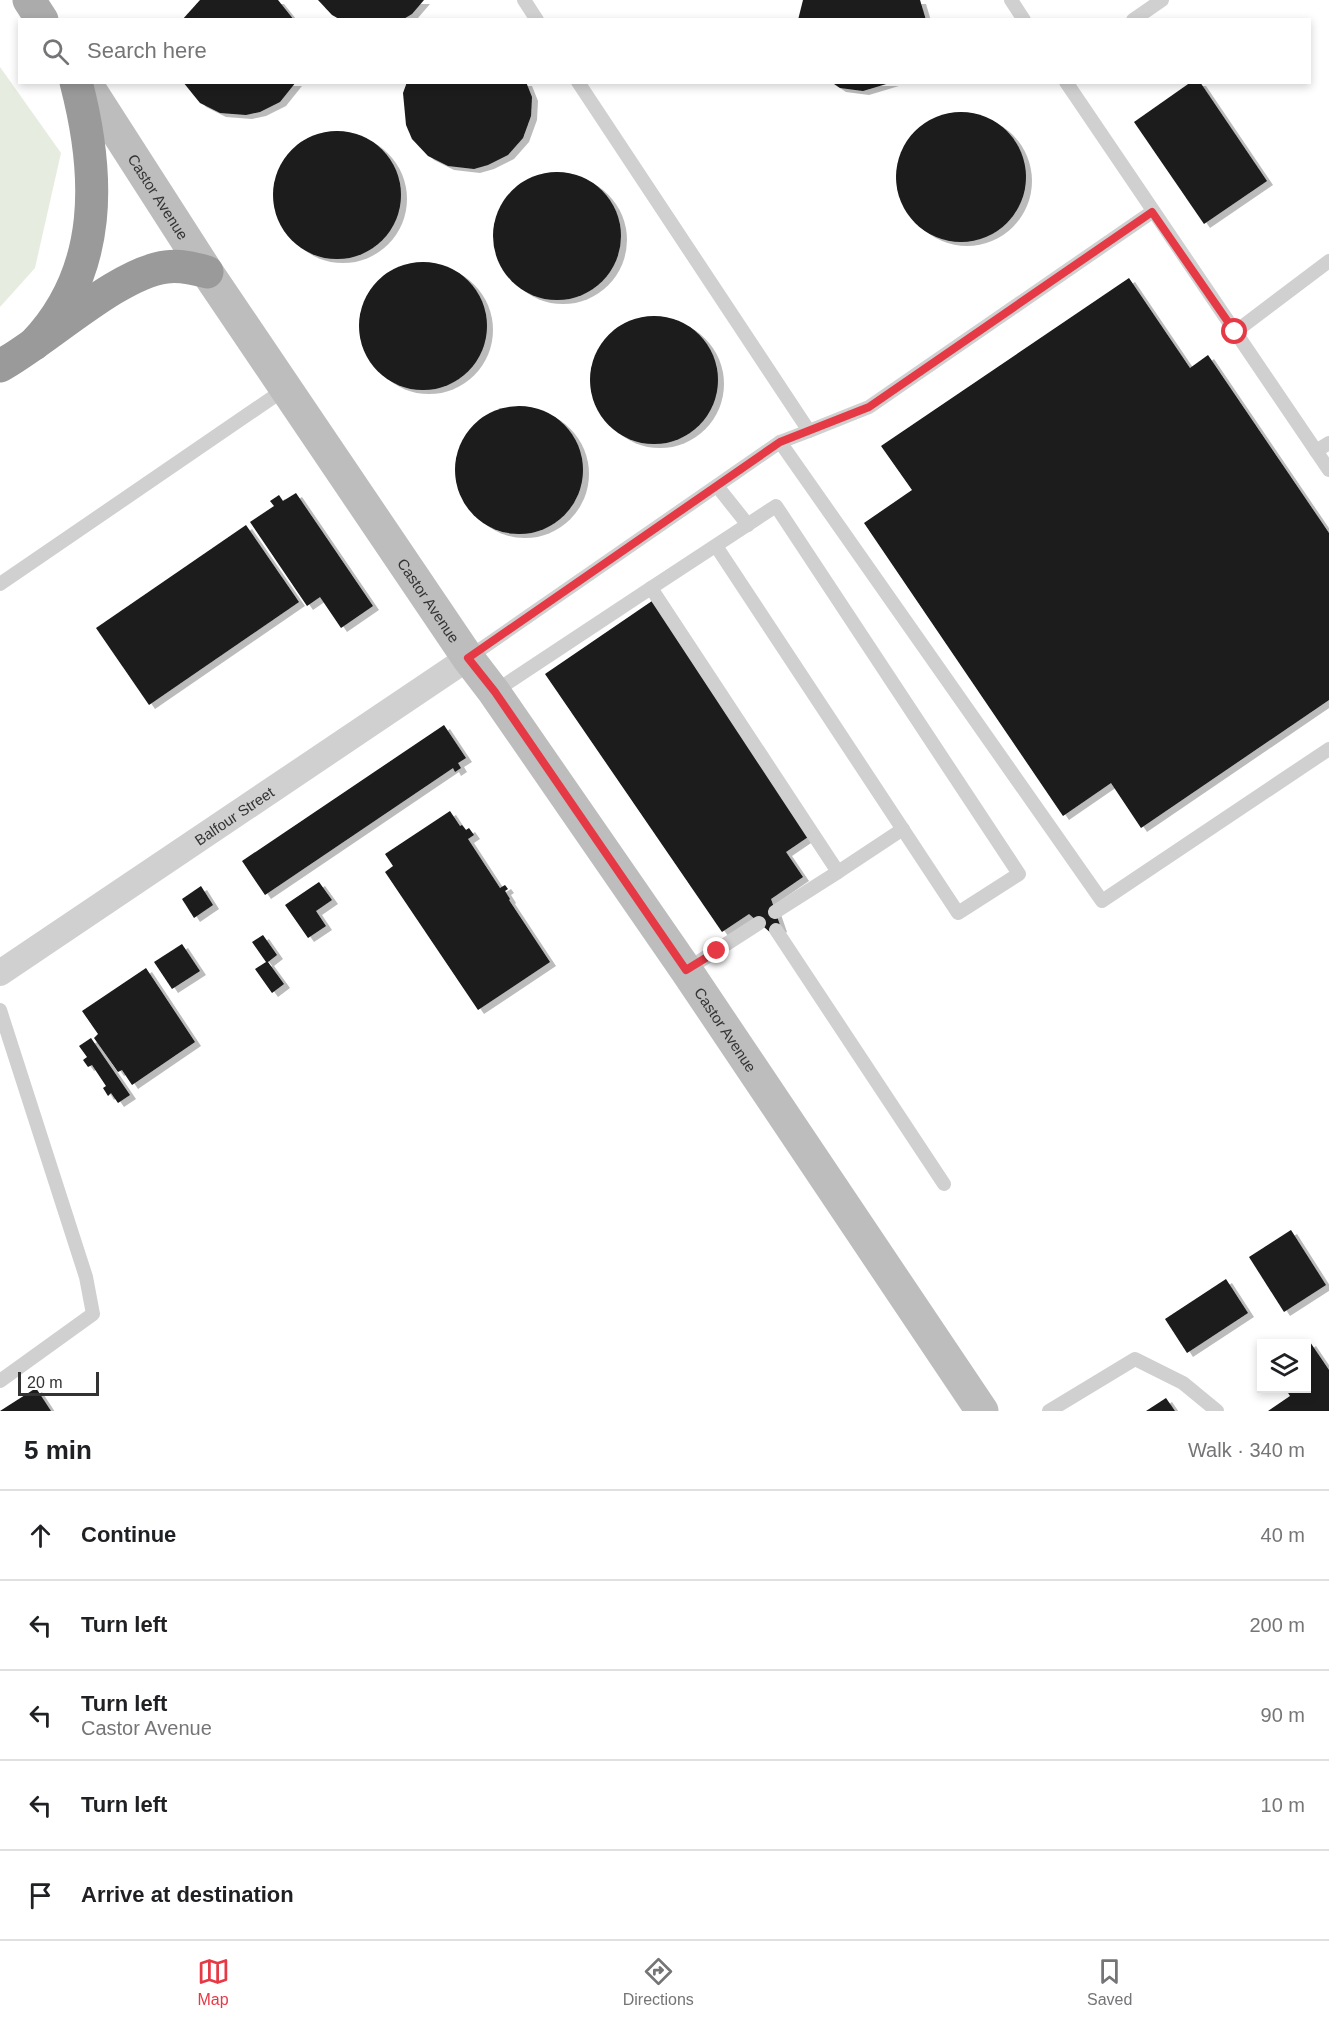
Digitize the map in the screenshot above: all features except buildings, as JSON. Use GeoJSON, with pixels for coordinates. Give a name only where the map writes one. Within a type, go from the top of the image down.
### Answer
{"type":"FeatureCollection","features":[{"type":"Feature","properties":{"kind":"highway"},"geometry":{"type":"LineString","coordinates":[[34,344],[63,307],[74,287],[88,246],[93,198],[92,172],[76,84]]}},
{"type":"Feature","properties":{"kind":"highway"},"geometry":{"type":"LineString","coordinates":[[0,366],[135,277],[165,267],[182,266],[207,272]]}},
{"type":"Feature","properties":{"kind":"main road"},"geometry":{"type":"LineString","coordinates":[[29,0],[41,18]]}},
{"type":"Feature","properties":{"kind":"street","name":"Castor Avenue"},"geometry":{"type":"LineString","coordinates":[[86,84],[285,389],[468,658],[495,692],[686,970],[982,1411]]}},
{"type":"Feature","properties":{"kind":"street","name":"Balfour Street"},"geometry":{"type":"LineString","coordinates":[[0,973],[468,658]]}},
{"type":"Feature","properties":{"kind":"lane"},"geometry":{"type":"LineString","coordinates":[[524,0],[536,18]]}},
{"type":"Feature","properties":{"kind":"lane"},"geometry":{"type":"LineString","coordinates":[[1011,0],[1023,18]]}},
{"type":"Feature","properties":{"kind":"lane"},"geometry":{"type":"LineString","coordinates":[[1135,18],[1162,0]]}},
{"type":"Feature","properties":{"kind":"lane"},"geometry":{"type":"LineString","coordinates":[[579,84],[810,431]]}},
{"type":"Feature","properties":{"kind":"lane"},"geometry":{"type":"LineString","coordinates":[[1067,84],[1329,470]]}},
{"type":"Feature","properties":{"kind":"lane"},"geometry":{"type":"LineString","coordinates":[[468,658],[780,442],[869,407],[1152,212]]}},
{"type":"Feature","properties":{"kind":"lane"},"geometry":{"type":"LineString","coordinates":[[1235,332],[1329,261]]}},
{"type":"Feature","properties":{"kind":"lane"},"geometry":{"type":"LineString","coordinates":[[0,584],[285,389]]}},
{"type":"Feature","properties":{"kind":"lane"},"geometry":{"type":"LineString","coordinates":[[780,442],[1102,901],[1329,749]]}},
{"type":"Feature","properties":{"kind":"lane"},"geometry":{"type":"LineString","coordinates":[[1316,451],[1329,442]]}},
{"type":"Feature","properties":{"kind":"lane"},"geometry":{"type":"LineString","coordinates":[[717,486],[748,525]]}},
{"type":"Feature","properties":{"kind":"lane"},"geometry":{"type":"LineString","coordinates":[[495,692],[776,506],[1019,874],[958,913],[716,546]]}},
{"type":"Feature","properties":{"kind":"lane"},"geometry":{"type":"LineString","coordinates":[[651,588],[838,872]]}},
{"type":"Feature","properties":{"kind":"lane"},"geometry":{"type":"LineString","coordinates":[[775,912],[903,829]]}},
{"type":"Feature","properties":{"kind":"lane"},"geometry":{"type":"LineString","coordinates":[[686,970],[759,923]]}},
{"type":"Feature","properties":{"kind":"lane"},"geometry":{"type":"LineString","coordinates":[[776,930],[944,1184]]}},
{"type":"Feature","properties":{"kind":"lane"},"geometry":{"type":"LineString","coordinates":[[0,1010],[86,1277],[93,1314],[0,1382]]}},
{"type":"Feature","properties":{"kind":"lane"},"geometry":{"type":"LineString","coordinates":[[1050,1411],[1135,1359],[1183,1383],[1217,1411]]}},
{"type":"Feature","properties":{"kind":"shaded area"},"geometry":{"type":"Polygon","coordinates":[[[0,67],[61,153],[35,268],[0,307],[0,67]]]}},
{"type":"Feature","properties":{"kind":"route"},"geometry":{"type":"LineString","coordinates":[[717,951],[686,970],[495,692],[468,658],[780,442],[869,407],[1152,212],[1235,332]]}}]}
